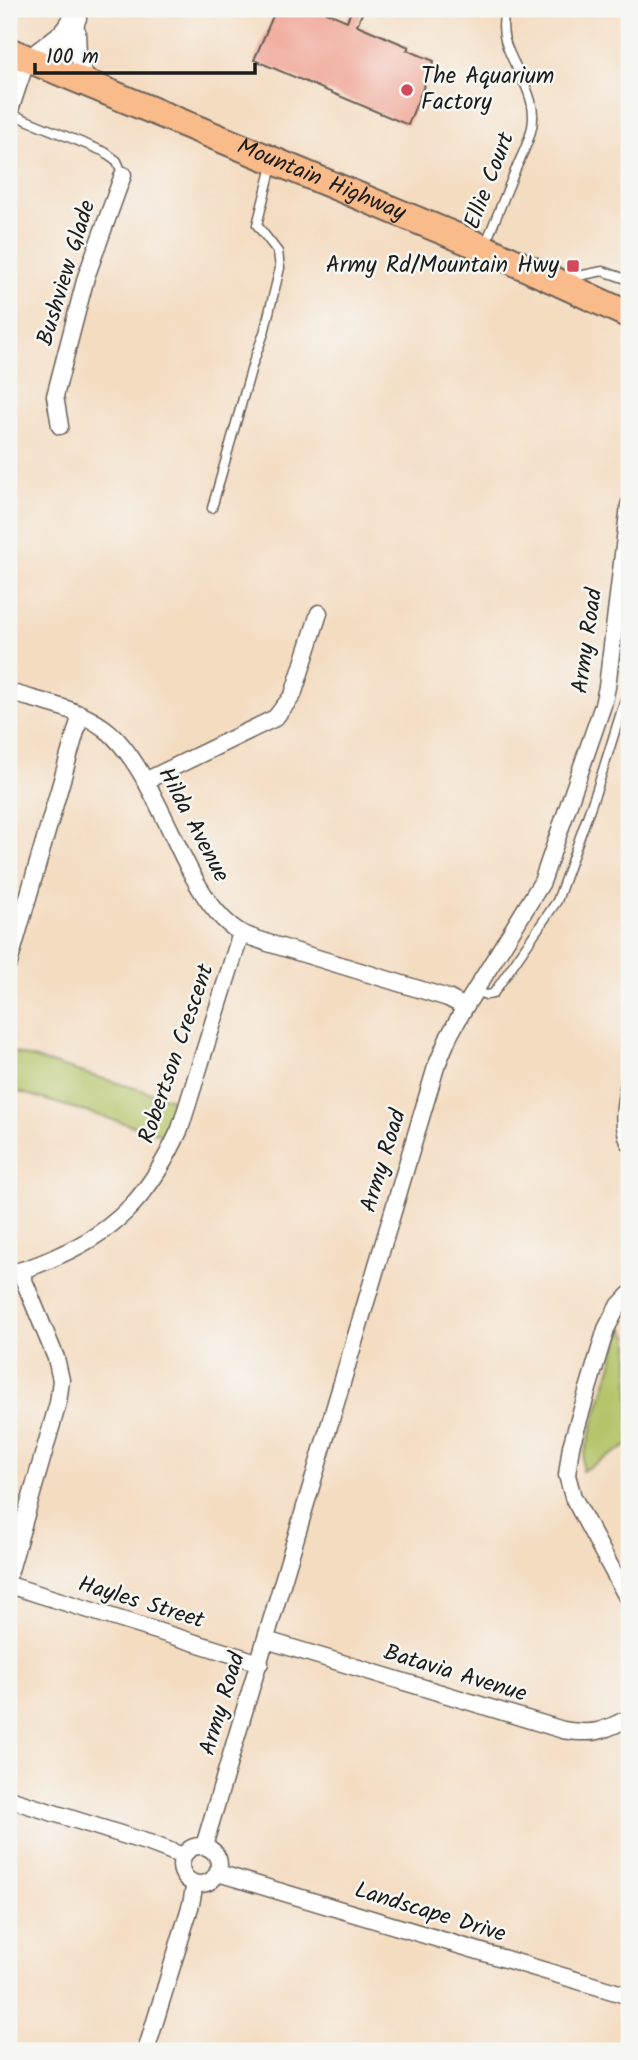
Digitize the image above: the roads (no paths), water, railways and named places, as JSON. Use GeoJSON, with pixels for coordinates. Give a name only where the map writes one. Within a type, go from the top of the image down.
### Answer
{"type":"FeatureCollection","features":[{"type":"Feature","properties":{"kind":"main road","name":"Mountain Highway"},"geometry":{"type":"LineString","coordinates":[[18,55],[484,248],[629,315]]}},
{"type":"Feature","properties":{"kind":"street"},"geometry":{"type":"LineString","coordinates":[[9,112],[18,55],[62,32],[79,13]]}},
{"type":"Feature","properties":{"kind":"street"},"geometry":{"type":"LineString","coordinates":[[57,71],[79,13]]}},
{"type":"Feature","properties":{"kind":"street"},"geometry":{"type":"LineString","coordinates":[[79,13],[78,54],[87,83]]}},
{"type":"Feature","properties":{"kind":"street","name":"Bushview Glade"},"geometry":{"type":"LineString","coordinates":[[60,426],[55,396],[86,277],[123,175]]}},
{"type":"Feature","properties":{"kind":"street","name":"Army Road"},"geometry":{"type":"LineString","coordinates":[[204,1846],[436,1067],[449,1036],[542,882],[603,705],[629,505]]}},
{"type":"Feature","properties":{"kind":"street"},"geometry":{"type":"LineString","coordinates":[[145,781],[275,718],[293,695],[320,613]]}},
{"type":"Feature","properties":{"kind":"street","name":"Hilda Avenue"},"geometry":{"type":"LineString","coordinates":[[9,692],[81,714],[115,737],[135,763],[205,898],[241,933],[448,998],[466,1007]]}},
{"type":"Feature","properties":{"kind":"street"},"geometry":{"type":"LineString","coordinates":[[9,963],[81,714]]}},
{"type":"Feature","properties":{"kind":"street","name":"Robertson Crescent"},"geometry":{"type":"LineString","coordinates":[[14,1272],[86,1244],[132,1208],[151,1183],[167,1158],[180,1129],[241,933]]}},
{"type":"Feature","properties":{"kind":"street"},"geometry":{"type":"LineString","coordinates":[[629,1083],[625,1104],[625,1130],[629,1142]]}},
{"type":"Feature","properties":{"kind":"street"},"geometry":{"type":"LineString","coordinates":[[9,1574],[58,1404],[61,1380],[57,1358],[14,1272]]}},
{"type":"Feature","properties":{"kind":"street"},"geometry":{"type":"LineString","coordinates":[[629,1295],[617,1308],[606,1329],[570,1446],[567,1475],[573,1497],[629,1601]]}},
{"type":"Feature","properties":{"kind":"street","name":"Hayles Street"},"geometry":{"type":"LineString","coordinates":[[9,1585],[260,1663]]}},
{"type":"Feature","properties":{"kind":"street","name":"Batavia Avenue"},"geometry":{"type":"LineString","coordinates":[[267,1640],[563,1730],[588,1734],[605,1731],[629,1718]]}},
{"type":"Feature","properties":{"kind":"street"},"geometry":{"type":"LineString","coordinates":[[9,1799],[183,1856]]}},
{"type":"Feature","properties":{"kind":"street"},"geometry":{"type":"LineString","coordinates":[[195,1846],[212,1849],[218,1856],[218,1873],[208,1882],[195,1884],[182,1873],[183,1856],[188,1849],[195,1846]]}},
{"type":"Feature","properties":{"kind":"street","name":"Landscape Drive"},"geometry":{"type":"LineString","coordinates":[[218,1873],[629,1996]]}},
{"type":"Feature","properties":{"kind":"street"},"geometry":{"type":"LineString","coordinates":[[146,2051],[195,1884]]}},
{"type":"Feature","properties":{"kind":"lane","name":"Ellie Court"},"geometry":{"type":"LineString","coordinates":[[484,248],[523,152],[534,116],[530,98],[506,45],[502,22],[506,9]]}},
{"type":"Feature","properties":{"kind":"lane"},"geometry":{"type":"LineString","coordinates":[[9,112],[105,152],[117,161],[123,175]]}},
{"type":"Feature","properties":{"kind":"lane"},"geometry":{"type":"LineString","coordinates":[[212,508],[264,333],[280,268],[278,252],[257,225],[274,160]]}},
{"type":"Feature","properties":{"kind":"lane"},"geometry":{"type":"LineString","coordinates":[[558,281],[603,271],[629,280]]}},
{"type":"Feature","properties":{"kind":"lane"},"geometry":{"type":"LineString","coordinates":[[475,991],[486,995],[493,994],[557,901],[597,789],[628,690],[629,676]]}},
{"type":"Feature","properties":{"kind":"place","name":"The Aquarium Factory"},"geometry":{"type":"Point","coordinates":[407,90]}},
{"type":"Feature","properties":{"kind":"place","name":"Army Rd/Mountain Hwy"},"geometry":{"type":"Point","coordinates":[573,266]}}]}
